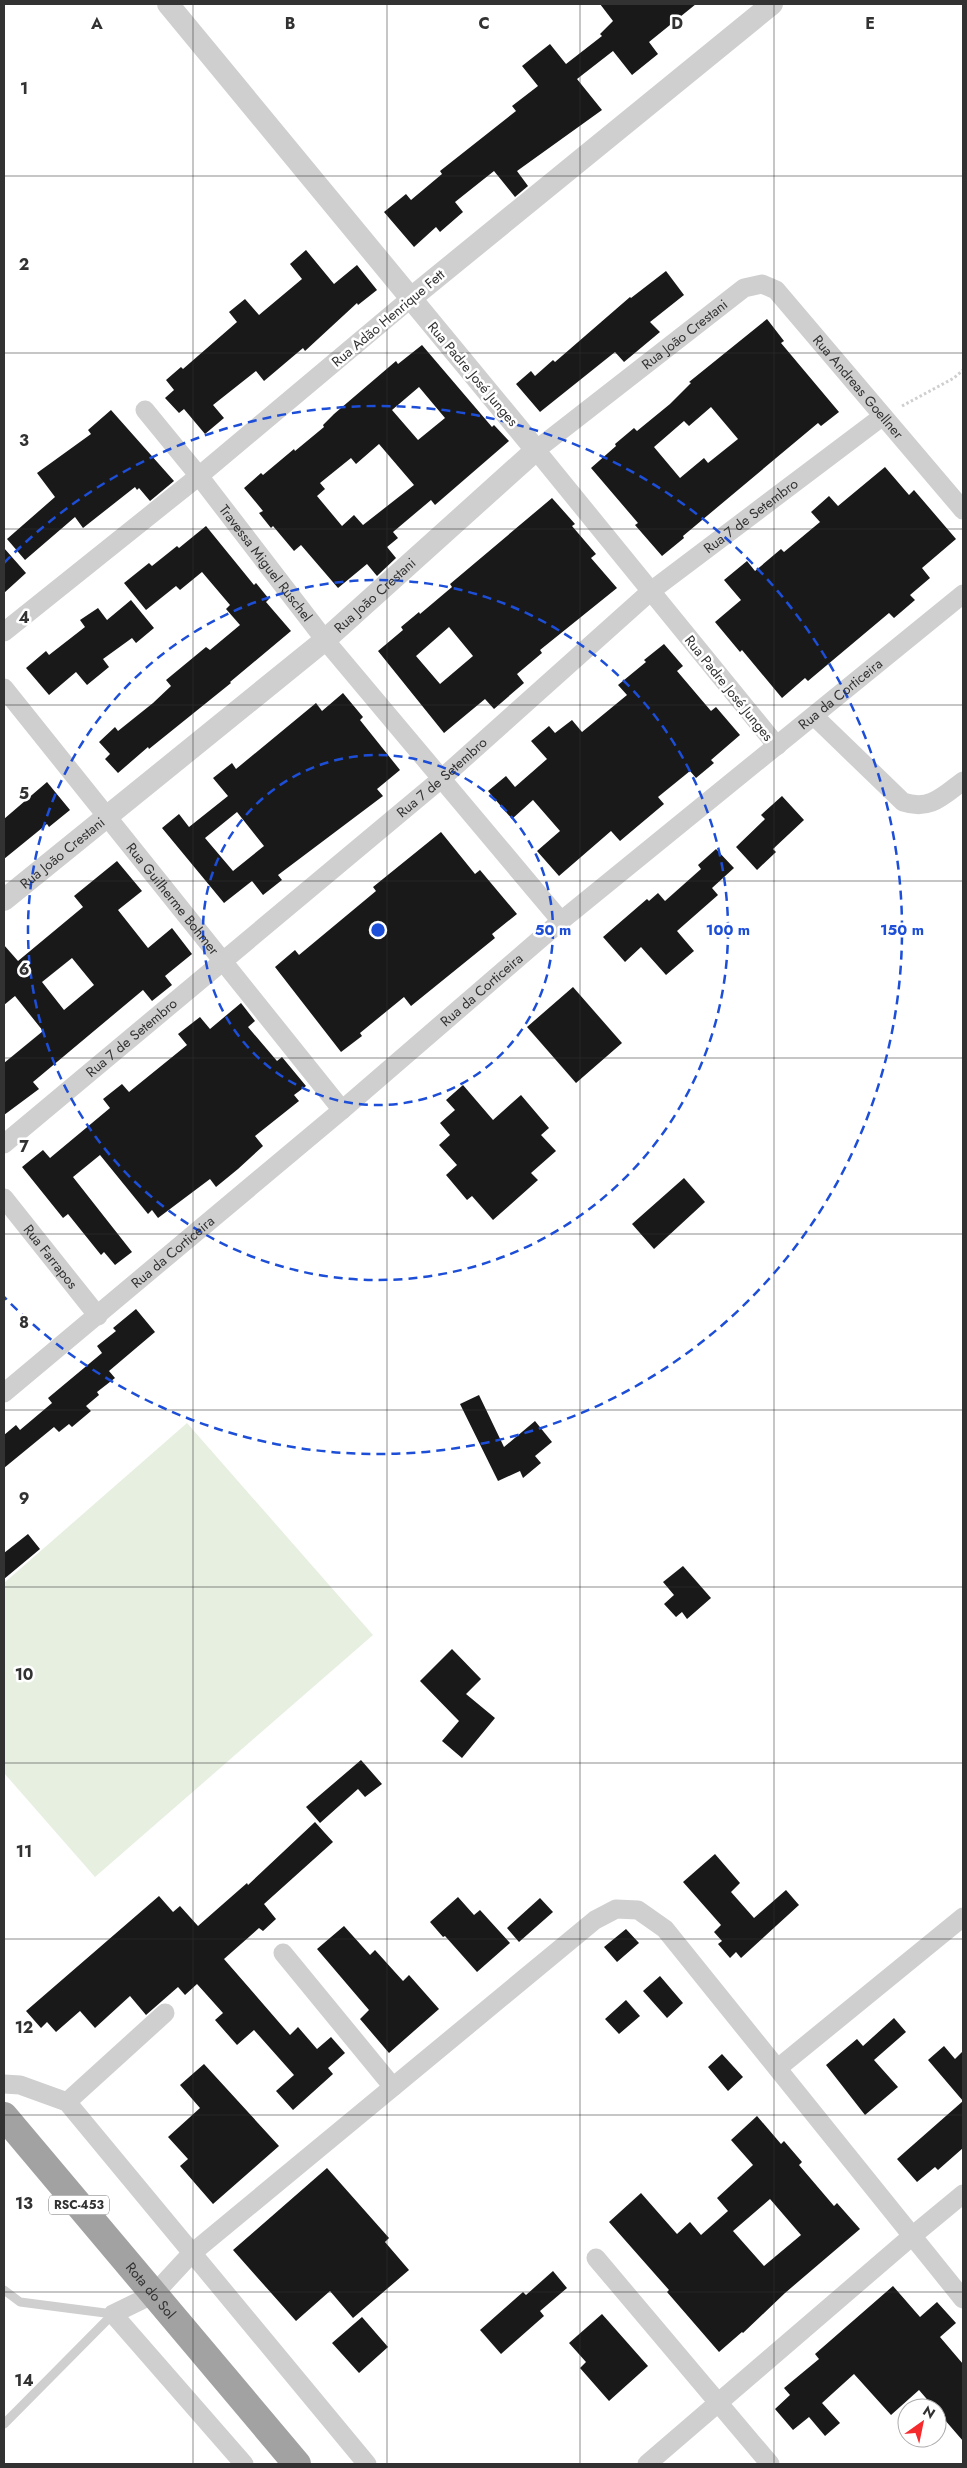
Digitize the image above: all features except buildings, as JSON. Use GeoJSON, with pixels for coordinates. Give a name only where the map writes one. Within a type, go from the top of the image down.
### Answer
{"type":"FeatureCollection","features":[{"type":"Feature","properties":{"kind":"highway","name":"Rota do Sol"},"geometry":{"type":"LineString","coordinates":[[4,2116],[297,2464]]}},
{"type":"Feature","properties":{"kind":"street","name":"Rua Padre José Junges"},"geometry":{"type":"LineString","coordinates":[[168,4],[536,450],[777,746]]}},
{"type":"Feature","properties":{"kind":"street","name":"Rua Adão Henrique Fett"},"geometry":{"type":"LineString","coordinates":[[4,632],[199,476],[410,299],[772,4]]}},
{"type":"Feature","properties":{"kind":"street","name":"Rua Andreas Goellner"},"geometry":{"type":"LineString","coordinates":[[744,288],[762,284],[776,290],[963,510]]}},
{"type":"Feature","properties":{"kind":"street","name":"Rua João Crestani"},"geometry":{"type":"LineString","coordinates":[[4,900],[325,640],[536,450],[744,288]]}},
{"type":"Feature","properties":{"kind":"street","name":"Travessa Miguel Ruschel"},"geometry":{"type":"LineString","coordinates":[[145,410],[199,476],[325,640],[561,921]]}},
{"type":"Feature","properties":{"kind":"street","name":"Rua 7 de Setembro"},"geometry":{"type":"LineString","coordinates":[[4,1144],[441,779],[651,591],[883,416]]}},
{"type":"Feature","properties":{"kind":"street","name":"Rua da Corticeira"},"geometry":{"type":"LineString","coordinates":[[4,1393],[342,1110],[561,921],[963,594]]}},
{"type":"Feature","properties":{"kind":"street","name":"Rua Guilherme Bohmer"},"geometry":{"type":"LineString","coordinates":[[4,688],[224,960],[342,1110]]}},
{"type":"Feature","properties":{"kind":"street"},"geometry":{"type":"LineString","coordinates":[[814,716],[903,802],[917,806],[936,801],[963,781]]}},
{"type":"Feature","properties":{"kind":"street","name":"Rua Farrapos"},"geometry":{"type":"LineString","coordinates":[[4,1198],[98,1316]]}},
{"type":"Feature","properties":{"kind":"street"},"geometry":{"type":"LineString","coordinates":[[244,2464],[114,2314],[154,2294],[191,2254],[596,1920],[616,1909],[638,1910],[665,1929],[778,2068],[911,2237],[963,2299]]}},
{"type":"Feature","properties":{"kind":"street"},"geometry":{"type":"LineString","coordinates":[[778,2068],[963,1918]]}},
{"type":"Feature","properties":{"kind":"street"},"geometry":{"type":"LineString","coordinates":[[283,1953],[393,2087]]}},
{"type":"Feature","properties":{"kind":"street"},"geometry":{"type":"LineString","coordinates":[[67,2102],[165,2013]]}},
{"type":"Feature","properties":{"kind":"street"},"geometry":{"type":"LineString","coordinates":[[4,2084],[20,2085],[67,2102],[191,2254],[367,2464]]}},
{"type":"Feature","properties":{"kind":"street"},"geometry":{"type":"LineString","coordinates":[[647,2464],[718,2401],[963,2194]]}},
{"type":"Feature","properties":{"kind":"street"},"geometry":{"type":"LineString","coordinates":[[596,2258],[770,2464]]}},
{"type":"Feature","properties":{"kind":"lane"},"geometry":{"type":"LineString","coordinates":[[4,2290],[20,2302],[114,2314]]}},
{"type":"Feature","properties":{"kind":"lane"},"geometry":{"type":"LineString","coordinates":[[4,2424],[114,2314]]}},
{"type":"Feature","properties":{"kind":"path"},"geometry":{"type":"LineString","coordinates":[[883,416],[954,378],[963,370]]}},
{"type":"Feature","properties":{"kind":"green space"},"geometry":{"type":"Polygon","coordinates":[[[187,1423],[373,1635],[95,1877],[4,1773],[4,1583],[187,1423]]]}}]}
